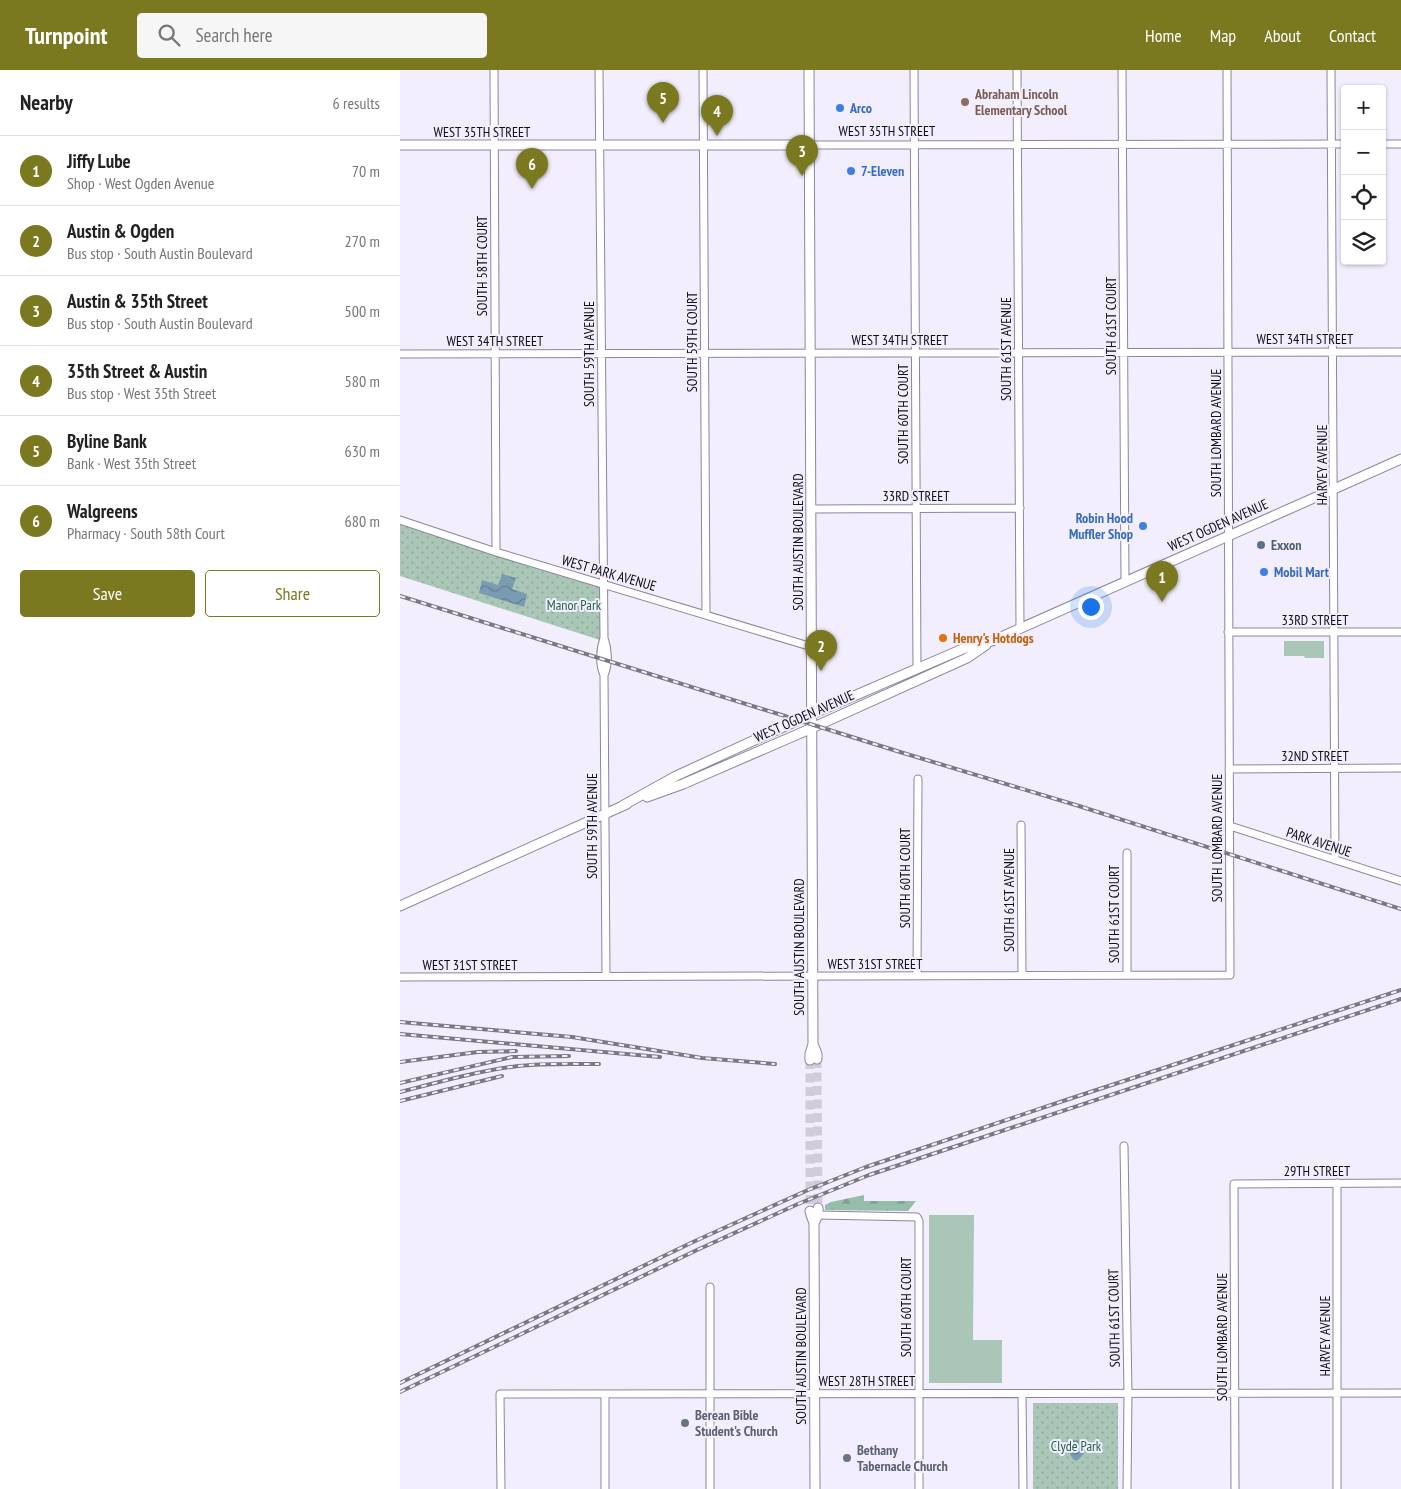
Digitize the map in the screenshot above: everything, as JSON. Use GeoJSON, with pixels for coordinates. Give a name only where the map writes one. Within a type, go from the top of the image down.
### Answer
{"type":"FeatureCollection","features":[{"type":"Feature","properties":{"kind":"street","name":"SOUTH 58TH COURT"},"geometry":{"type":"LineString","coordinates":[[494,70],[496,552]]}},
{"type":"Feature","properties":{"kind":"street","name":"SOUTH 59TH AVENUE"},"geometry":{"type":"LineString","coordinates":[[599,70],[603,584],[604,638],[607,646],[607,668],[604,675],[606,976]]}},
{"type":"Feature","properties":{"kind":"street","name":"SOUTH 59TH COURT"},"geometry":{"type":"LineString","coordinates":[[703,70],[706,614]]}},
{"type":"Feature","properties":{"kind":"street","name":"SOUTH AUSTIN BOULEVARD"},"geometry":{"type":"LineString","coordinates":[[809,70],[813,1044],[810,1054],[813,1059]]}},
{"type":"Feature","properties":{"kind":"street","name":"SOUTH 60TH COURT"},"geometry":{"type":"LineString","coordinates":[[914,70],[917,669]]}},
{"type":"Feature","properties":{"kind":"street","name":"SOUTH 61ST AVENUE"},"geometry":{"type":"LineString","coordinates":[[1017,70],[1020,628]]}},
{"type":"Feature","properties":{"kind":"street","name":"SOUTH 61ST COURT"},"geometry":{"type":"LineString","coordinates":[[1122,70],[1125,582]]}},
{"type":"Feature","properties":{"kind":"street","name":"SOUTH LOMBARD AVENUE"},"geometry":{"type":"LineString","coordinates":[[1227,70],[1230,975]]}},
{"type":"Feature","properties":{"kind":"street","name":"HARVEY AVENUE"},"geometry":{"type":"LineString","coordinates":[[1332,70],[1335,860]]}},
{"type":"Feature","properties":{"kind":"street","name":"WEST 35TH STREET"},"geometry":{"type":"LineString","coordinates":[[400,146],[1341,144]]}},
{"type":"Feature","properties":{"kind":"street"},"geometry":{"type":"LineString","coordinates":[[1386,144],[1401,144]]}},
{"type":"Feature","properties":{"kind":"street","name":"WEST 34TH STREET"},"geometry":{"type":"LineString","coordinates":[[400,354],[1401,352]]}},
{"type":"Feature","properties":{"kind":"street","name":"WEST OGDEN AVENUE"},"geometry":{"type":"LineString","coordinates":[[400,906],[622,806],[684,784],[812,728],[967,658],[992,641],[1020,628],[1401,459]]}},
{"type":"Feature","properties":{"kind":"street","name":"33RD STREET"},"geometry":{"type":"LineString","coordinates":[[812,509],[1020,508]]}},
{"type":"Feature","properties":{"kind":"street","name":"WEST PARK AVENUE"},"geometry":{"type":"LineString","coordinates":[[400,520],[496,552],[812,647]]}},
{"type":"Feature","properties":{"kind":"street","name":"33RD STREET"},"geometry":{"type":"LineString","coordinates":[[1228,632],[1401,632]]}},
{"type":"Feature","properties":{"kind":"street","name":"WEST OGDEN AVENUE"},"geometry":{"type":"LineString","coordinates":[[622,806],[676,776],[812,714],[965,648],[992,641]]}},
{"type":"Feature","properties":{"kind":"street","name":"32ND STREET"},"geometry":{"type":"LineString","coordinates":[[1230,769],[1401,768]]}},
{"type":"Feature","properties":{"kind":"street","name":"SOUTH 60TH COURT"},"geometry":{"type":"LineString","coordinates":[[917,976],[918,779]]}},
{"type":"Feature","properties":{"kind":"street","name":"SOUTH 61ST AVENUE"},"geometry":{"type":"LineString","coordinates":[[1021,826],[1022,975]]}},
{"type":"Feature","properties":{"kind":"street","name":"PARK AVENUE"},"geometry":{"type":"LineString","coordinates":[[1230,826],[1401,881]]}},
{"type":"Feature","properties":{"kind":"street","name":"SOUTH 61ST COURT"},"geometry":{"type":"LineString","coordinates":[[1127,853],[1127,975]]}},
{"type":"Feature","properties":{"kind":"street","name":"WEST 31ST STREET"},"geometry":{"type":"LineString","coordinates":[[400,977],[1230,975]]}},
{"type":"Feature","properties":{"kind":"street","name":"SOUTH 61ST COURT"},"geometry":{"type":"LineString","coordinates":[[1124,1146],[1128,1394],[1127,1489]]}},
{"type":"Feature","properties":{"kind":"street","name":"HARVEY AVENUE"},"geometry":{"type":"LineString","coordinates":[[1337,1183],[1338,1489]]}},
{"type":"Feature","properties":{"kind":"street","name":"29TH STREET"},"geometry":{"type":"LineString","coordinates":[[1234,1184],[1401,1183]]}},
{"type":"Feature","properties":{"kind":"street","name":"SOUTH LOMBARD AVENUE"},"geometry":{"type":"LineString","coordinates":[[1234,1184],[1235,1489]]}},
{"type":"Feature","properties":{"kind":"street","name":"SOUTH AUSTIN BOULEVARD"},"geometry":{"type":"LineString","coordinates":[[815,1215],[815,1489]]}},
{"type":"Feature","properties":{"kind":"street","name":"SOUTH 60TH COURT"},"geometry":{"type":"LineString","coordinates":[[815,1215],[917,1217],[919,1221],[919,1489]]}},
{"type":"Feature","properties":{"kind":"street"},"geometry":{"type":"LineString","coordinates":[[710,1288],[710,1489]]}},
{"type":"Feature","properties":{"kind":"street","name":"WEST 28TH STREET"},"geometry":{"type":"LineString","coordinates":[[501,1489],[500,1394],[1401,1393]]}},
{"type":"Feature","properties":{"kind":"street"},"geometry":{"type":"LineString","coordinates":[[605,1394],[605,1489]]}},
{"type":"Feature","properties":{"kind":"street"},"geometry":{"type":"LineString","coordinates":[[1022,1394],[1023,1489]]}},
{"type":"Feature","properties":{"kind":"green space","name":"Manor Park"},"geometry":{"type":"Polygon","coordinates":[[[400,523],[600,586],[600,640],[400,576],[400,523]]]}},
{"type":"Feature","properties":{"kind":"green space"},"geometry":{"type":"Polygon","coordinates":[[[1284,641],[1324,641],[1324,658],[1284,656],[1284,641]]]}},
{"type":"Feature","properties":{"kind":"green space"},"geometry":{"type":"Polygon","coordinates":[[[864,1195],[864,1201],[916,1201],[908,1211],[825,1210],[825,1205],[831,1202],[864,1195]]]}},
{"type":"Feature","properties":{"kind":"green space"},"geometry":{"type":"Polygon","coordinates":[[[929,1215],[974,1215],[973,1340],[1002,1340],[1002,1383],[929,1383],[929,1215]]]}},
{"type":"Feature","properties":{"kind":"green space","name":"Clyde Park"},"geometry":{"type":"Polygon","coordinates":[[[1033,1403],[1118,1403],[1118,1489],[1033,1489],[1033,1403]]]}},
{"type":"Feature","properties":{"kind":"water"},"geometry":{"type":"Polygon","coordinates":[[[502,574],[516,578],[512,589],[527,594],[524,607],[479,593],[482,580],[498,585],[502,574]]]}},
{"type":"Feature","properties":{"kind":"water"},"geometry":{"type":"Polygon","coordinates":[[[1070,1440],[1083,1441],[1087,1444],[1083,1454],[1076,1461],[1065,1446],[1066,1442],[1070,1440]]]}},
{"type":"Feature","properties":{"kind":"tunnel"},"geometry":{"type":"LineString","coordinates":[[817,1059],[818,1208]]}},
{"type":"Feature","properties":{"kind":"tunnel"},"geometry":{"type":"LineString","coordinates":[[810,1060],[810,1211]]}},
{"type":"Feature","properties":{"kind":"railway"},"geometry":{"type":"LineString","coordinates":[[400,596],[1079,806],[1401,909]]}},
{"type":"Feature","properties":{"kind":"railway"},"geometry":{"type":"LineString","coordinates":[[400,1383],[693,1242],[808,1190],[866,1167],[1401,990]]}},
{"type":"Feature","properties":{"kind":"railway"},"geometry":{"type":"LineString","coordinates":[[400,1392],[697,1250],[798,1204],[869,1175],[1401,999]]}},
{"type":"Feature","properties":{"kind":"railway"},"geometry":{"type":"LineString","coordinates":[[400,1022],[572,1037],[702,1058],[775,1064]]}},
{"type":"Feature","properties":{"kind":"railway"},"geometry":{"type":"LineString","coordinates":[[400,1034],[660,1057]]}},
{"type":"Feature","properties":{"kind":"railway"},"geometry":{"type":"LineString","coordinates":[[400,1062],[478,1052],[516,1051]]}},
{"type":"Feature","properties":{"kind":"railway"},"geometry":{"type":"LineString","coordinates":[[400,1083],[512,1057],[569,1056]]}},
{"type":"Feature","properties":{"kind":"railway"},"geometry":{"type":"LineString","coordinates":[[400,1092],[503,1068],[548,1064],[599,1064]]}},
{"type":"Feature","properties":{"kind":"railway"},"geometry":{"type":"LineString","coordinates":[[400,1101],[502,1076]]}},
{"type":"Feature","properties":{"kind":"place","name":"Abraham Lincoln Elementary School"},"geometry":{"type":"Point","coordinates":[965,102]}},
{"type":"Feature","properties":{"kind":"place","name":"Arco"},"geometry":{"type":"Point","coordinates":[840,108]}},
{"type":"Feature","properties":{"kind":"place","name":"Byline Bank"},"geometry":{"type":"Point","coordinates":[663,123]}},
{"type":"Feature","properties":{"kind":"place","name":"35th Street & Austin"},"geometry":{"type":"Point","coordinates":[717,136]}},
{"type":"Feature","properties":{"kind":"place","name":"7-Eleven"},"geometry":{"type":"Point","coordinates":[851,171]}},
{"type":"Feature","properties":{"kind":"place","name":"Austin & 35th Street"},"geometry":{"type":"Point","coordinates":[802,176]}},
{"type":"Feature","properties":{"kind":"place","name":"Walgreens"},"geometry":{"type":"Point","coordinates":[532,189]}},
{"type":"Feature","properties":{"kind":"place","name":"Robin Hood Muffler Shop"},"geometry":{"type":"Point","coordinates":[1143,526]}},
{"type":"Feature","properties":{"kind":"place","name":"Exxon"},"geometry":{"type":"Point","coordinates":[1261,545]}},
{"type":"Feature","properties":{"kind":"place","name":"Mobil Mart"},"geometry":{"type":"Point","coordinates":[1264,572]}},
{"type":"Feature","properties":{"kind":"place","name":"Jiffy Lube"},"geometry":{"type":"Point","coordinates":[1162,602]}},
{"type":"Feature","properties":{"kind":"place","name":"Henry's Hotdogs"},"geometry":{"type":"Point","coordinates":[943,638]}},
{"type":"Feature","properties":{"kind":"place","name":"Austin & Ogden"},"geometry":{"type":"Point","coordinates":[821,671]}},
{"type":"Feature","properties":{"kind":"place","name":"Berean Bible Student's Church"},"geometry":{"type":"Point","coordinates":[685,1423]}},
{"type":"Feature","properties":{"kind":"place","name":"Bethany Tabernacle Church"},"geometry":{"type":"Point","coordinates":[847,1458]}}]}
